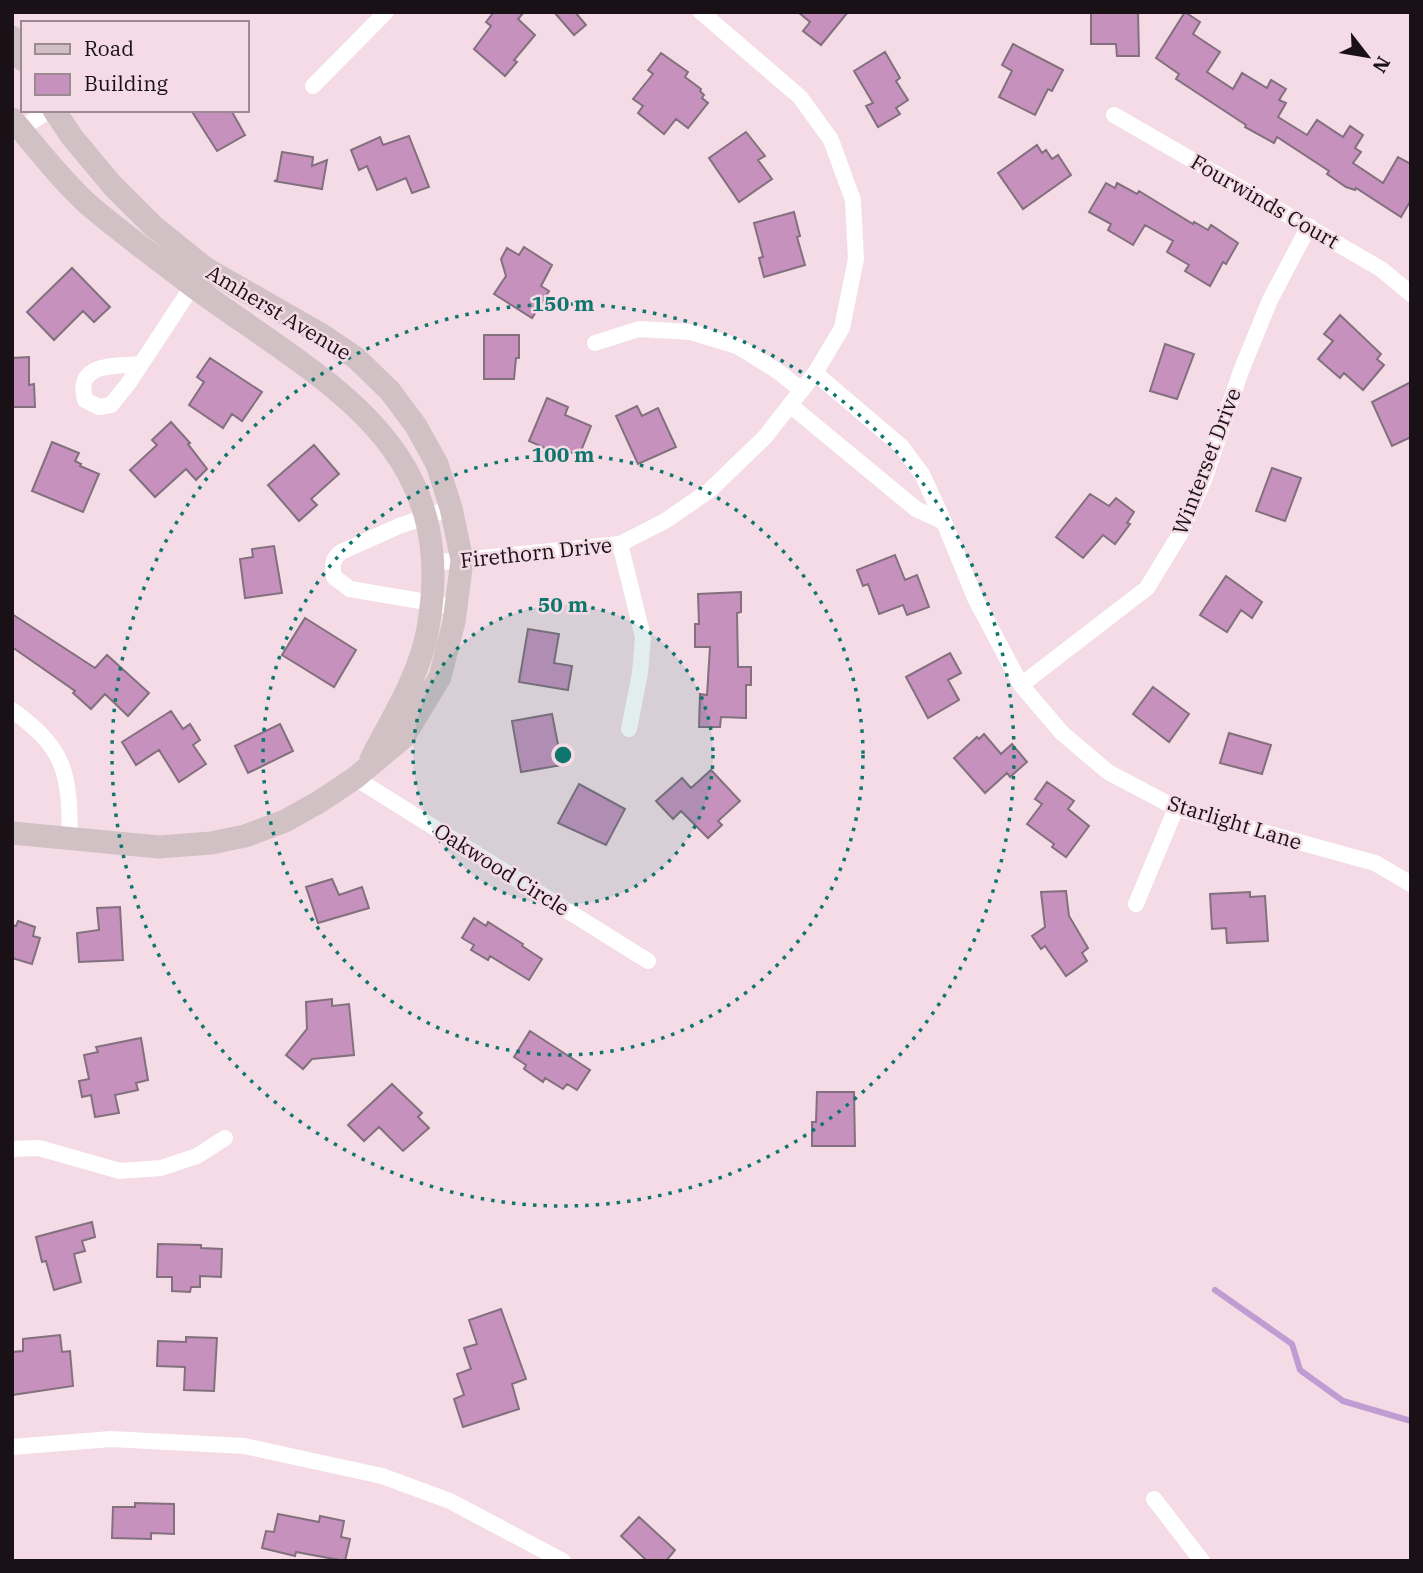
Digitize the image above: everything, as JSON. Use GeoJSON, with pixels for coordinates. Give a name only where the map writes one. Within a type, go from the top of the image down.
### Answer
{"type":"FeatureCollection","features":[{"type":"Feature","properties":{"kind":"street"},"geometry":{"type":"LineString","coordinates":[[313,86],[386,12]]}},
{"type":"Feature","properties":{"kind":"street","name":"Firethorn Drive"},"geometry":{"type":"LineString","coordinates":[[432,563],[621,544],[665,521],[710,490],[765,437],[815,373],[842,328],[856,259],[853,200],[831,139],[800,97],[701,12]]}},
{"type":"Feature","properties":{"kind":"street"},"geometry":{"type":"LineString","coordinates":[[12,37],[21,56]]}},
{"type":"Feature","properties":{"kind":"street"},"geometry":{"type":"LineString","coordinates":[[15,127],[48,112]]}},
{"type":"Feature","properties":{"kind":"street","name":"Amherst Avenue"},"geometry":{"type":"LineString","coordinates":[[12,833],[159,846],[211,843],[245,836],[285,821],[319,802],[362,772],[403,737],[440,677],[456,607],[462,560],[438,464],[416,426],[390,391],[356,358],[322,335],[199,277],[112,184],[53,112]]}},
{"type":"Feature","properties":{"kind":"street","name":"Fourwinds Court"},"geometry":{"type":"LineString","coordinates":[[1114,116],[1310,226],[1381,269],[1411,294]]}},
{"type":"Feature","properties":{"kind":"street","name":"Amherst Avenue"},"geometry":{"type":"LineString","coordinates":[[15,127],[89,205],[199,277],[358,407],[380,430],[417,490],[425,517],[432,563],[428,629],[416,670],[362,772]]}},
{"type":"Feature","properties":{"kind":"street","name":"Winterset Drive"},"geometry":{"type":"LineString","coordinates":[[1021,685],[1147,588],[1180,534],[1205,477],[1241,370],[1270,300],[1310,226]]}},
{"type":"Feature","properties":{"kind":"street"},"geometry":{"type":"LineString","coordinates":[[141,364],[199,277]]}},
{"type":"Feature","properties":{"kind":"street"},"geometry":{"type":"LineString","coordinates":[[594,343],[639,329],[691,331],[737,346],[779,372],[801,390]]}},
{"type":"Feature","properties":{"kind":"street","name":"Starlight Lane"},"geometry":{"type":"LineString","coordinates":[[815,373],[901,446],[922,474],[975,598],[1021,685],[1062,733],[1108,772],[1176,808],[1375,863],[1411,884]]}},
{"type":"Feature","properties":{"kind":"street"},"geometry":{"type":"LineString","coordinates":[[790,405],[916,509],[944,522]]}},
{"type":"Feature","properties":{"kind":"street"},"geometry":{"type":"LineString","coordinates":[[451,508],[341,552],[334,558],[332,568],[334,577],[350,589],[456,607]]}},
{"type":"Feature","properties":{"kind":"street"},"geometry":{"type":"LineString","coordinates":[[621,544],[643,637],[640,673],[629,729]]}},
{"type":"Feature","properties":{"kind":"street"},"geometry":{"type":"LineString","coordinates":[[12,710],[41,733],[60,758],[69,785],[70,838]]}},
{"type":"Feature","properties":{"kind":"street","name":"Oakwood Circle"},"geometry":{"type":"LineString","coordinates":[[362,772],[648,961]]}},
{"type":"Feature","properties":{"kind":"street"},"geometry":{"type":"LineString","coordinates":[[1136,904],[1176,808]]}},
{"type":"Feature","properties":{"kind":"street"},"geometry":{"type":"LineString","coordinates":[[12,1149],[39,1148],[120,1171],[161,1168],[197,1156],[225,1138]]}},
{"type":"Feature","properties":{"kind":"street"},"geometry":{"type":"LineString","coordinates":[[12,1447],[34,1443],[111,1439],[244,1446],[382,1476],[450,1501],[563,1561]]}},
{"type":"Feature","properties":{"kind":"street"},"geometry":{"type":"LineString","coordinates":[[1154,1499],[1202,1561]]}},
{"type":"Feature","properties":{"kind":"building"},"geometry":{"type":"Polygon","coordinates":[[[494,12],[524,12],[518,19],[535,35],[514,60],[517,62],[505,76],[474,49],[491,26],[486,22],[494,12]]]}},
{"type":"Feature","properties":{"kind":"building"},"geometry":{"type":"Polygon","coordinates":[[[554,12],[575,12],[586,25],[574,35],[554,12]]]}},
{"type":"Feature","properties":{"kind":"building"},"geometry":{"type":"Polygon","coordinates":[[[798,12],[848,12],[821,45],[803,31],[810,22],[798,12]]]}},
{"type":"Feature","properties":{"kind":"building"},"geometry":{"type":"Polygon","coordinates":[[[1091,12],[1138,12],[1139,56],[1117,56],[1116,44],[1091,44],[1091,12]]]}},
{"type":"Feature","properties":{"kind":"building"},"geometry":{"type":"Polygon","coordinates":[[[1185,12],[1200,22],[1193,34],[1220,52],[1207,72],[1233,89],[1242,73],[1267,88],[1271,80],[1286,89],[1279,100],[1286,103],[1278,117],[1307,135],[1317,120],[1343,137],[1350,126],[1363,135],[1355,148],[1361,152],[1353,163],[1383,183],[1398,157],[1411,164],[1411,200],[1401,217],[1356,188],[1346,187],[1327,174],[1329,171],[1277,137],[1274,143],[1245,127],[1246,125],[1176,79],[1179,74],[1156,58],[1185,12]]]}},
{"type":"Feature","properties":{"kind":"building"},"geometry":{"type":"Polygon","coordinates":[[[1013,44],[1063,70],[1052,91],[1048,89],[1035,115],[999,97],[1012,71],[1002,65],[1013,44]]]}},
{"type":"Feature","properties":{"kind":"building"},"geometry":{"type":"Polygon","coordinates":[[[885,52],[900,78],[896,81],[908,100],[896,108],[900,114],[878,127],[866,106],[873,103],[854,71],[885,52]]]}},
{"type":"Feature","properties":{"kind":"building"},"geometry":{"type":"Polygon","coordinates":[[[661,53],[688,72],[685,77],[701,89],[704,95],[702,98],[708,103],[688,128],[676,119],[664,134],[638,113],[643,106],[633,99],[653,74],[648,70],[661,53]]]}},
{"type":"Feature","properties":{"kind":"building"},"geometry":{"type":"Polygon","coordinates":[[[192,112],[232,112],[245,135],[217,151],[192,112]]]}},
{"type":"Feature","properties":{"kind":"building"},"geometry":{"type":"Polygon","coordinates":[[[746,132],[765,156],[758,160],[772,179],[739,202],[709,158],[746,132]]]}},
{"type":"Feature","properties":{"kind":"building"},"geometry":{"type":"Polygon","coordinates":[[[409,136],[429,187],[412,193],[406,178],[377,190],[367,166],[359,170],[351,150],[380,137],[383,145],[409,136]]]}},
{"type":"Feature","properties":{"kind":"building"},"geometry":{"type":"Polygon","coordinates":[[[1037,145],[1042,153],[1046,150],[1052,159],[1058,155],[1071,175],[1023,209],[998,173],[1037,145]]]}},
{"type":"Feature","properties":{"kind":"building"},"geometry":{"type":"Polygon","coordinates":[[[282,152],[313,157],[312,166],[327,160],[322,189],[274,181],[277,180],[282,152]]]}},
{"type":"Feature","properties":{"kind":"building"},"geometry":{"type":"Polygon","coordinates":[[[1106,183],[1115,188],[1117,183],[1137,194],[1139,191],[1193,224],[1194,222],[1208,230],[1211,225],[1238,243],[1226,264],[1223,262],[1210,286],[1185,271],[1189,265],[1167,252],[1173,241],[1145,225],[1133,245],[1108,230],[1111,224],[1089,212],[1106,183]]]}},
{"type":"Feature","properties":{"kind":"building"},"geometry":{"type":"Polygon","coordinates":[[[794,212],[800,236],[797,237],[805,265],[764,277],[759,258],[763,257],[754,223],[794,212]]]}},
{"type":"Feature","properties":{"kind":"building"},"geometry":{"type":"Polygon","coordinates":[[[524,247],[552,265],[541,286],[549,291],[532,318],[494,294],[506,276],[501,259],[507,248],[519,255],[524,247]]]}},
{"type":"Feature","properties":{"kind":"building"},"geometry":{"type":"Polygon","coordinates":[[[72,268],[110,307],[94,322],[83,311],[54,340],[27,312],[72,268]]]}},
{"type":"Feature","properties":{"kind":"building"},"geometry":{"type":"Polygon","coordinates":[[[1340,315],[1381,354],[1377,359],[1384,365],[1363,390],[1344,373],[1340,378],[1318,359],[1333,341],[1324,334],[1340,315]]]}},
{"type":"Feature","properties":{"kind":"building"},"geometry":{"type":"Polygon","coordinates":[[[484,335],[519,335],[519,358],[516,358],[514,379],[484,379],[484,335]]]}},
{"type":"Feature","properties":{"kind":"building"},"geometry":{"type":"Polygon","coordinates":[[[1165,344],[1194,354],[1177,399],[1150,391],[1165,344]]]}},
{"type":"Feature","properties":{"kind":"building"},"geometry":{"type":"Polygon","coordinates":[[[29,357],[29,385],[34,384],[35,407],[12,407],[12,358],[29,357]]]}},
{"type":"Feature","properties":{"kind":"building"},"geometry":{"type":"Polygon","coordinates":[[[210,358],[262,392],[242,421],[232,414],[223,428],[189,405],[204,382],[197,377],[210,358]]]}},
{"type":"Feature","properties":{"kind":"building"},"geometry":{"type":"Polygon","coordinates":[[[1411,382],[1411,437],[1392,446],[1372,402],[1411,382]]]}},
{"type":"Feature","properties":{"kind":"building"},"geometry":{"type":"Polygon","coordinates":[[[547,398],[568,407],[565,415],[591,426],[579,456],[559,447],[556,453],[529,441],[547,398]]]}},
{"type":"Feature","properties":{"kind":"building"},"geometry":{"type":"Polygon","coordinates":[[[637,406],[642,416],[658,408],[676,447],[638,464],[616,416],[637,406]]]}},
{"type":"Feature","properties":{"kind":"building"},"geometry":{"type":"Polygon","coordinates":[[[171,422],[190,443],[188,444],[207,469],[196,480],[186,469],[155,497],[130,470],[157,445],[152,440],[171,422]]]}},
{"type":"Feature","properties":{"kind":"building"},"geometry":{"type":"Polygon","coordinates":[[[52,442],[79,453],[75,461],[99,474],[83,512],[32,491],[52,442]]]}},
{"type":"Feature","properties":{"kind":"building"},"geometry":{"type":"Polygon","coordinates":[[[314,445],[339,474],[311,499],[317,505],[299,521],[268,485],[314,445]]]}},
{"type":"Feature","properties":{"kind":"building"},"geometry":{"type":"Polygon","coordinates":[[[1272,468],[1301,478],[1285,521],[1256,511],[1272,468]]]}},
{"type":"Feature","properties":{"kind":"building"},"geometry":{"type":"Polygon","coordinates":[[[1090,494],[1109,506],[1116,498],[1134,512],[1127,523],[1130,524],[1115,544],[1103,535],[1083,558],[1056,537],[1090,494]]]}},
{"type":"Feature","properties":{"kind":"building"},"geometry":{"type":"Polygon","coordinates":[[[274,546],[282,593],[245,598],[240,559],[253,557],[252,549],[274,546]]]}},
{"type":"Feature","properties":{"kind":"building"},"geometry":{"type":"Polygon","coordinates":[[[895,555],[905,580],[917,575],[929,607],[907,615],[903,605],[879,614],[868,584],[863,586],[857,570],[895,555]]]}},
{"type":"Feature","properties":{"kind":"building"},"geometry":{"type":"Polygon","coordinates":[[[1226,576],[1262,602],[1252,618],[1241,610],[1227,632],[1200,615],[1226,576]]]}},
{"type":"Feature","properties":{"kind":"building"},"geometry":{"type":"Polygon","coordinates":[[[741,592],[741,612],[737,613],[738,667],[751,667],[751,685],[746,685],[746,718],[721,717],[720,727],[699,727],[700,694],[707,695],[710,647],[695,647],[695,624],[699,624],[698,594],[741,592]]]}},
{"type":"Feature","properties":{"kind":"building"},"geometry":{"type":"Polygon","coordinates":[[[12,614],[95,668],[107,655],[149,693],[128,716],[105,694],[91,709],[73,693],[75,691],[12,647],[12,614]]]}},
{"type":"Feature","properties":{"kind":"building"},"geometry":{"type":"Polygon","coordinates":[[[305,618],[356,650],[334,687],[282,655],[305,618]]]}},
{"type":"Feature","properties":{"kind":"building"},"geometry":{"type":"Polygon","coordinates":[[[528,629],[559,634],[554,663],[572,666],[568,690],[519,682],[528,629]]]}},
{"type":"Feature","properties":{"kind":"building"},"geometry":{"type":"Polygon","coordinates":[[[950,653],[961,673],[948,680],[959,700],[928,718],[906,677],[950,653]]]}},
{"type":"Feature","properties":{"kind":"building"},"geometry":{"type":"Polygon","coordinates":[[[1153,687],[1189,714],[1169,742],[1133,714],[1153,687]]]}},
{"type":"Feature","properties":{"kind":"building"},"geometry":{"type":"Polygon","coordinates":[[[171,711],[183,729],[190,724],[200,740],[193,745],[206,764],[179,782],[159,750],[136,765],[122,742],[171,711]]]}},
{"type":"Feature","properties":{"kind":"building"},"geometry":{"type":"Polygon","coordinates":[[[552,714],[562,765],[521,772],[512,721],[552,714]]]}},
{"type":"Feature","properties":{"kind":"building"},"geometry":{"type":"Polygon","coordinates":[[[280,724],[293,751],[248,773],[235,746],[280,724]]]}},
{"type":"Feature","properties":{"kind":"building"},"geometry":{"type":"Polygon","coordinates":[[[1229,733],[1271,745],[1262,774],[1220,763],[1229,733]]]}},
{"type":"Feature","properties":{"kind":"building"},"geometry":{"type":"Polygon","coordinates":[[[984,734],[1001,754],[1012,744],[1027,762],[1010,777],[1007,773],[985,793],[954,758],[984,734]]]}},
{"type":"Feature","properties":{"kind":"building"},"geometry":{"type":"Polygon","coordinates":[[[711,770],[740,801],[718,821],[722,825],[708,838],[681,811],[673,819],[656,801],[682,778],[691,788],[711,770]]]}},
{"type":"Feature","properties":{"kind":"building"},"geometry":{"type":"Polygon","coordinates":[[[1047,782],[1074,801],[1068,809],[1089,826],[1066,857],[1052,847],[1054,844],[1027,824],[1042,804],[1035,799],[1047,782]]]}},
{"type":"Feature","properties":{"kind":"building"},"geometry":{"type":"Polygon","coordinates":[[[579,784],[625,809],[606,845],[558,823],[579,784]]]}},
{"type":"Feature","properties":{"kind":"building"},"geometry":{"type":"Polygon","coordinates":[[[332,879],[339,895],[362,887],[369,908],[318,923],[306,887],[332,879]]]}},
{"type":"Feature","properties":{"kind":"building"},"geometry":{"type":"Polygon","coordinates":[[[1066,891],[1069,916],[1088,948],[1082,953],[1087,961],[1066,976],[1045,946],[1041,949],[1032,936],[1045,927],[1041,892],[1066,891]]]}},
{"type":"Feature","properties":{"kind":"building"},"geometry":{"type":"Polygon","coordinates":[[[1250,892],[1250,897],[1265,896],[1268,941],[1227,943],[1226,928],[1212,929],[1210,894],[1250,892]]]}},
{"type":"Feature","properties":{"kind":"building"},"geometry":{"type":"Polygon","coordinates":[[[120,907],[123,960],[79,962],[77,933],[99,930],[97,908],[120,907]]]}},
{"type":"Feature","properties":{"kind":"building"},"geometry":{"type":"Polygon","coordinates":[[[474,918],[486,926],[488,922],[542,959],[529,980],[490,956],[488,960],[471,950],[474,945],[462,938],[474,918]]]}},
{"type":"Feature","properties":{"kind":"building"},"geometry":{"type":"Polygon","coordinates":[[[18,921],[35,927],[33,936],[40,938],[32,964],[12,958],[12,925],[16,926],[18,921]]]}},
{"type":"Feature","properties":{"kind":"building"},"geometry":{"type":"Polygon","coordinates":[[[332,999],[332,1006],[349,1004],[354,1055],[312,1059],[303,1069],[286,1055],[307,1029],[306,1002],[332,999]]]}},
{"type":"Feature","properties":{"kind":"building"},"geometry":{"type":"Polygon","coordinates":[[[530,1031],[590,1070],[577,1090],[567,1084],[563,1089],[545,1078],[543,1082],[524,1069],[526,1065],[514,1057],[530,1031]]]}},
{"type":"Feature","properties":{"kind":"building"},"geometry":{"type":"Polygon","coordinates":[[[141,1038],[148,1080],[136,1083],[138,1090],[115,1095],[119,1113],[95,1117],[91,1095],[82,1097],[79,1081],[89,1079],[84,1055],[98,1052],[96,1047],[141,1038]]]}},
{"type":"Feature","properties":{"kind":"building"},"geometry":{"type":"Polygon","coordinates":[[[392,1084],[422,1113],[418,1117],[429,1128],[403,1151],[379,1127],[364,1141],[348,1125],[392,1084]]]}},
{"type":"Feature","properties":{"kind":"building"},"geometry":{"type":"Polygon","coordinates":[[[817,1092],[854,1092],[855,1146],[812,1146],[812,1122],[816,1122],[817,1092]]]}},
{"type":"Feature","properties":{"kind":"building"},"geometry":{"type":"Polygon","coordinates":[[[92,1222],[95,1237],[82,1241],[85,1251],[74,1254],[81,1282],[54,1290],[46,1261],[42,1262],[36,1237],[92,1222]]]}},
{"type":"Feature","properties":{"kind":"building"},"geometry":{"type":"Polygon","coordinates":[[[158,1244],[201,1245],[201,1248],[222,1249],[221,1277],[200,1276],[200,1287],[191,1287],[190,1292],[172,1291],[172,1277],[157,1277],[158,1244]]]}},
{"type":"Feature","properties":{"kind":"building"},"geometry":{"type":"Polygon","coordinates":[[[501,1309],[526,1379],[512,1384],[519,1409],[463,1427],[454,1399],[464,1395],[457,1374],[471,1369],[464,1348],[477,1344],[469,1320],[501,1309]]]}},
{"type":"Feature","properties":{"kind":"building"},"geometry":{"type":"Polygon","coordinates":[[[60,1335],[62,1352],[70,1351],[73,1386],[12,1395],[12,1352],[23,1351],[23,1339],[60,1335]]]}},
{"type":"Feature","properties":{"kind":"building"},"geometry":{"type":"Polygon","coordinates":[[[186,1337],[217,1338],[214,1391],[184,1390],[185,1367],[157,1366],[158,1341],[186,1342],[186,1337]]]}},
{"type":"Feature","properties":{"kind":"building"},"geometry":{"type":"Polygon","coordinates":[[[135,1503],[174,1504],[174,1534],[151,1533],[151,1539],[112,1538],[113,1507],[135,1507],[135,1503]]]}},
{"type":"Feature","properties":{"kind":"building"},"geometry":{"type":"Polygon","coordinates":[[[278,1514],[319,1522],[320,1516],[344,1521],[341,1537],[350,1539],[345,1561],[296,1552],[295,1556],[262,1548],[266,1531],[274,1532],[278,1514]]]}},
{"type":"Feature","properties":{"kind":"building"},"geometry":{"type":"Polygon","coordinates":[[[639,1517],[675,1550],[666,1561],[647,1561],[621,1536],[639,1517]]]}},
{"type":"Feature","properties":{"kind":"waterway"},"geometry":{"type":"LineString","coordinates":[[1215,1290],[1292,1344],[1300,1370],[1343,1401],[1411,1421]]}}]}
